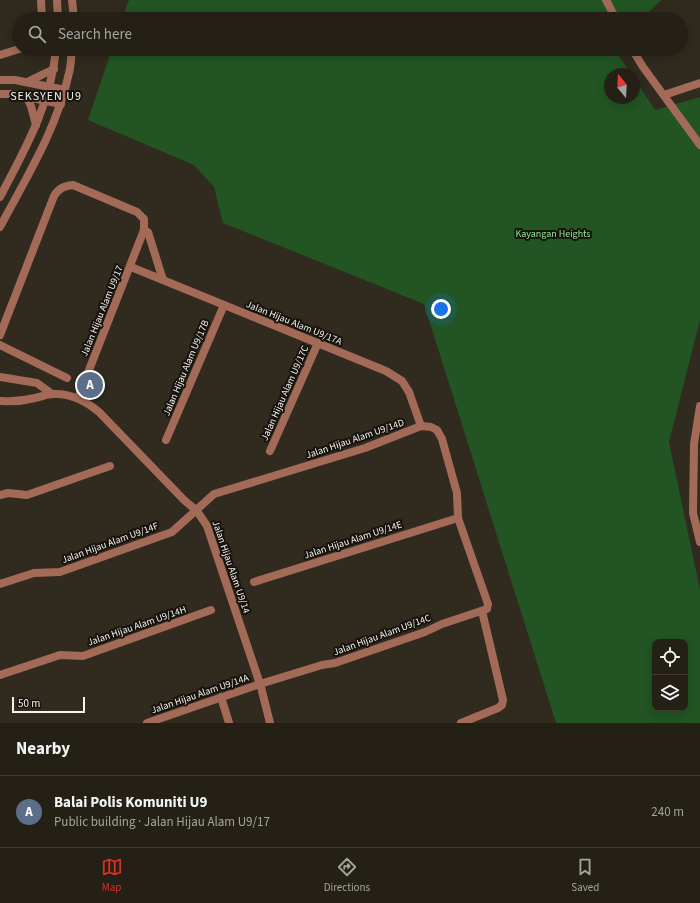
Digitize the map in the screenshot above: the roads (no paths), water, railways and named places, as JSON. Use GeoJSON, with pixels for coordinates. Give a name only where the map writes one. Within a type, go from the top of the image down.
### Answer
{"type":"FeatureCollection","features":[{"type":"Feature","properties":{"kind":"street"},"geometry":{"type":"LineString","coordinates":[[41,0],[42,12]]}},
{"type":"Feature","properties":{"kind":"street"},"geometry":{"type":"LineString","coordinates":[[57,0],[58,12]]}},
{"type":"Feature","properties":{"kind":"street"},"geometry":{"type":"LineString","coordinates":[[72,0],[73,12]]}},
{"type":"Feature","properties":{"kind":"street"},"geometry":{"type":"LineString","coordinates":[[606,0],[612,12]]}},
{"type":"Feature","properties":{"kind":"street"},"geometry":{"type":"LineString","coordinates":[[0,55],[12,51]]}},
{"type":"Feature","properties":{"kind":"street"},"geometry":{"type":"LineString","coordinates":[[0,196],[28,144],[46,100],[54,69],[55,56]]}},
{"type":"Feature","properties":{"kind":"street"},"geometry":{"type":"LineString","coordinates":[[0,227],[42,148],[61,104],[70,72],[71,56]]}},
{"type":"Feature","properties":{"kind":"street"},"geometry":{"type":"LineString","coordinates":[[636,56],[643,68],[700,145]]}},
{"type":"Feature","properties":{"kind":"street"},"geometry":{"type":"LineString","coordinates":[[27,82],[54,69]]}},
{"type":"Feature","properties":{"kind":"street"},"geometry":{"type":"LineString","coordinates":[[0,80],[15,80],[65,90]]}},
{"type":"Feature","properties":{"kind":"street"},"geometry":{"type":"LineString","coordinates":[[664,95],[700,83]]}},
{"type":"Feature","properties":{"kind":"street"},"geometry":{"type":"LineString","coordinates":[[0,94],[26,96],[61,104]]}},
{"type":"Feature","properties":{"kind":"street"},"geometry":{"type":"LineString","coordinates":[[26,96],[31,106],[36,124]]}},
{"type":"Feature","properties":{"kind":"street"},"geometry":{"type":"LineString","coordinates":[[0,335],[54,196],[58,189],[65,186],[73,185],[137,212],[144,220],[144,230],[148,232],[163,280]]}},
{"type":"Feature","properties":{"kind":"street","name":"Jalan Hijau Alam U9/17"},"geometry":{"type":"LineString","coordinates":[[78,398],[144,230]]}},
{"type":"Feature","properties":{"kind":"street","name":"Jalan Hijau Alam U9/17A"},"geometry":{"type":"LineString","coordinates":[[130,267],[386,371],[402,381],[410,392],[421,426]]}},
{"type":"Feature","properties":{"kind":"street","name":"Jalan Hijau Alam U9/17B"},"geometry":{"type":"LineString","coordinates":[[166,440],[224,305]]}},
{"type":"Feature","properties":{"kind":"street","name":"Jalan Hijau Alam U9/17C"},"geometry":{"type":"LineString","coordinates":[[270,451],[318,343]]}},
{"type":"Feature","properties":{"kind":"street"},"geometry":{"type":"LineString","coordinates":[[0,345],[67,378]]}},
{"type":"Feature","properties":{"kind":"street"},"geometry":{"type":"LineString","coordinates":[[0,377],[37,383],[52,394]]}},
{"type":"Feature","properties":{"kind":"street"},"geometry":{"type":"LineString","coordinates":[[0,401],[10,402],[52,394]]}},
{"type":"Feature","properties":{"kind":"street","name":"Jalan Hijau Alam U9/14"},"geometry":{"type":"LineString","coordinates":[[52,394],[78,398],[89,403],[184,500],[197,511],[207,526],[260,684],[270,723]]}},
{"type":"Feature","properties":{"kind":"street"},"geometry":{"type":"LineString","coordinates":[[700,406],[694,444],[694,513],[700,542]]}},
{"type":"Feature","properties":{"kind":"street"},"geometry":{"type":"LineString","coordinates":[[421,426],[431,427],[437,430],[442,439],[457,493],[458,518],[488,604],[484,610],[503,700],[502,705],[498,708],[461,723]]}},
{"type":"Feature","properties":{"kind":"street","name":"Jalan Hijau Alam U9/14D"},"geometry":{"type":"LineString","coordinates":[[197,511],[214,494],[365,448],[421,426]]}},
{"type":"Feature","properties":{"kind":"street"},"geometry":{"type":"LineString","coordinates":[[0,495],[8,493],[27,495],[110,466]]}},
{"type":"Feature","properties":{"kind":"street","name":"Jalan Hijau Alam U9/14F"},"geometry":{"type":"LineString","coordinates":[[0,584],[34,573],[60,572],[172,532],[197,511]]}},
{"type":"Feature","properties":{"kind":"street","name":"Jalan Hijau Alam U9/14E"},"geometry":{"type":"LineString","coordinates":[[254,582],[458,518]]}},
{"type":"Feature","properties":{"kind":"street","name":"Jalan Hijau Alam U9/14H"},"geometry":{"type":"LineString","coordinates":[[0,675],[60,655],[83,656],[212,610]]}},
{"type":"Feature","properties":{"kind":"street","name":"Jalan Hijau Alam U9/14C"},"geometry":{"type":"LineString","coordinates":[[260,684],[322,665],[335,663],[484,610]]}},
{"type":"Feature","properties":{"kind":"street","name":"Jalan Hijau Alam U9/14A"},"geometry":{"type":"LineString","coordinates":[[147,723],[260,684]]}},
{"type":"Feature","properties":{"kind":"street"},"geometry":{"type":"LineString","coordinates":[[221,698],[229,723]]}},
{"type":"Feature","properties":{"kind":"place","name":"Balai Polis Komuniti U9"},"geometry":{"type":"Point","coordinates":[90,385]}},
{"type":"Feature","properties":{"kind":"district","name":"SEKSYEN U9"},"geometry":{"type":"Point","coordinates":[46,96]}},
{"type":"Feature","properties":{"kind":"park label","name":"Kayangan Heights"},"geometry":{"type":"Point","coordinates":[553,234]}}]}
